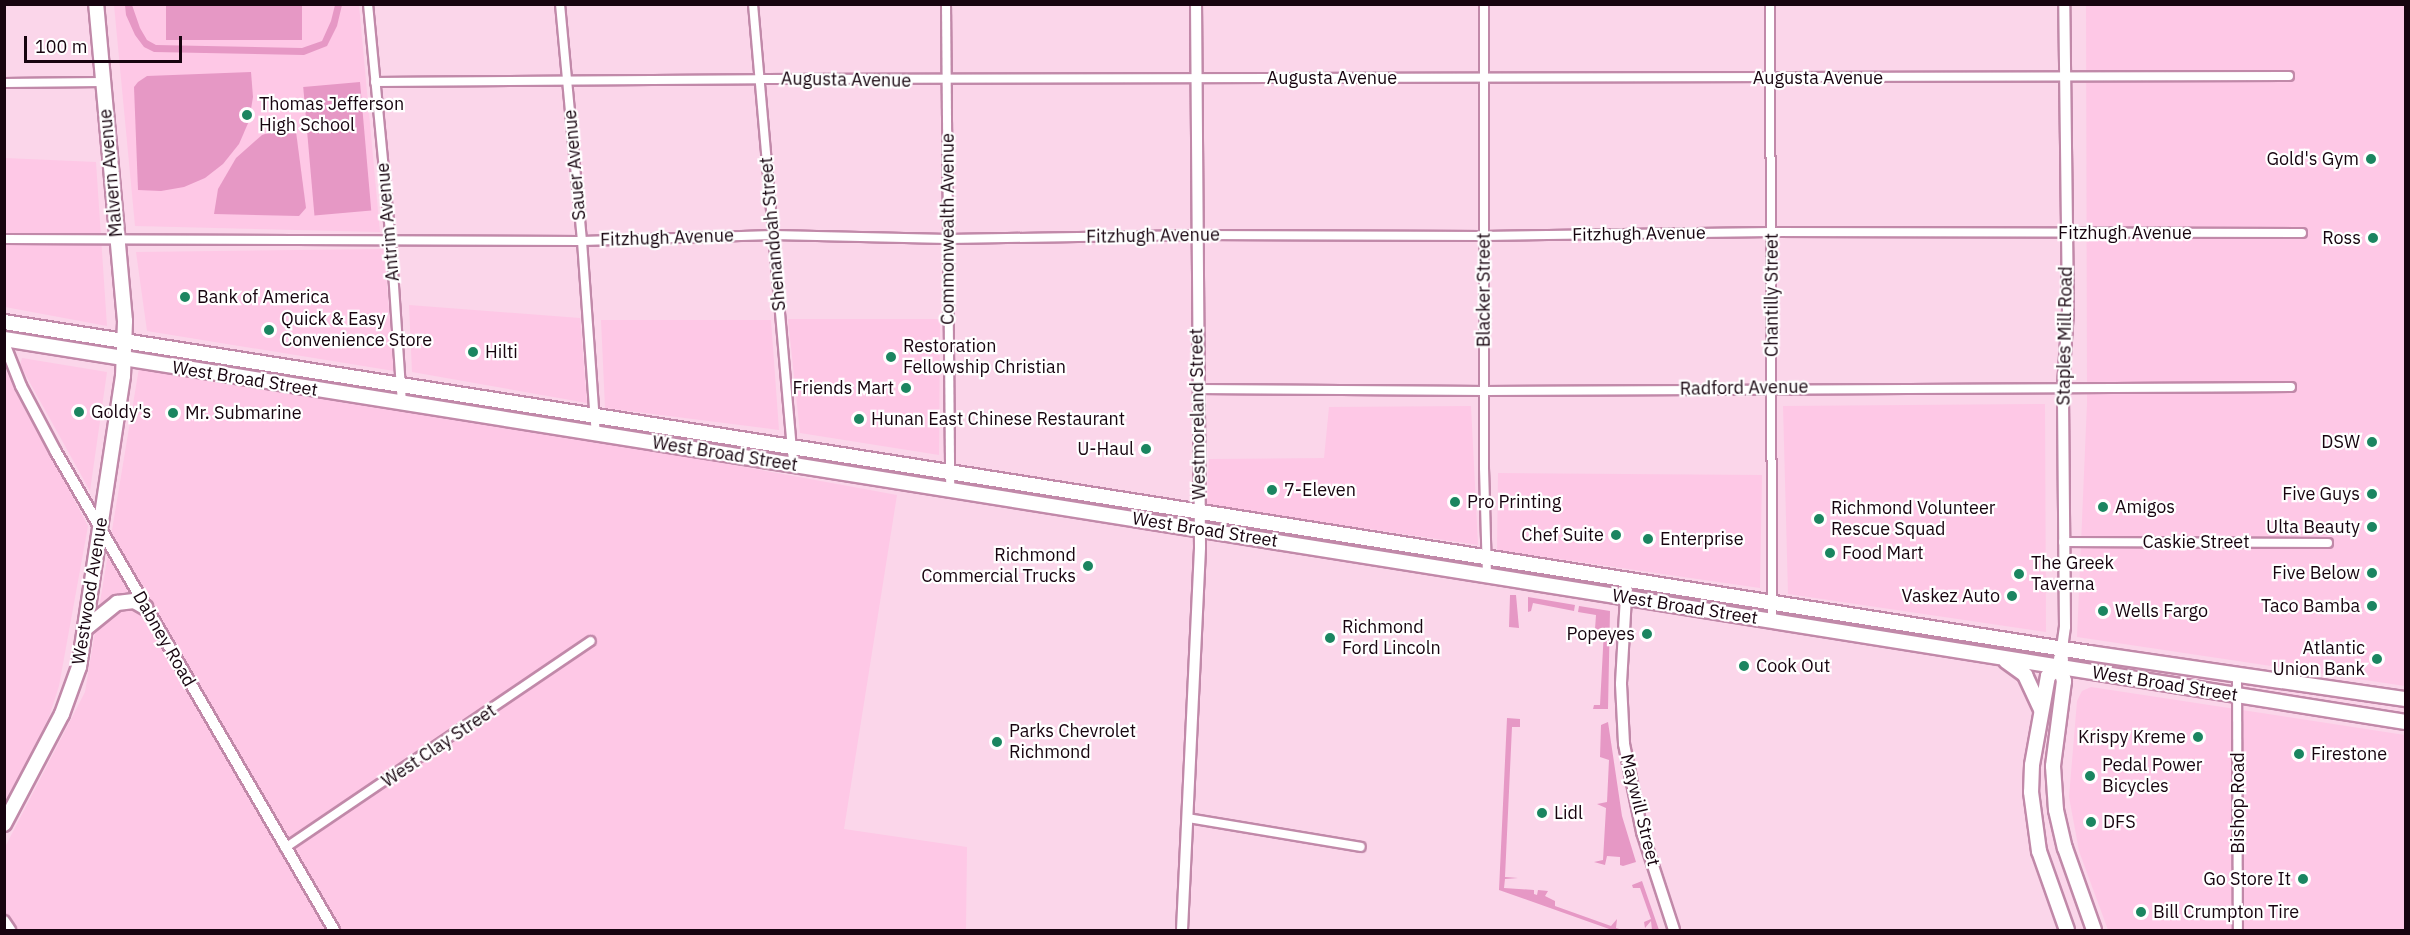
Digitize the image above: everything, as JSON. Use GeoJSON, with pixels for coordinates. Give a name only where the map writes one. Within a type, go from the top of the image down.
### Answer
{"type":"FeatureCollection","features":[{"type":"Feature","properties":{"kind":"main road","name":"Malvern Avenue"},"geometry":{"type":"LineString","coordinates":[[96,4],[125,342]]}},
{"type":"Feature","properties":{"kind":"main road","name":"West Broad Street"},"geometry":{"type":"LineString","coordinates":[[5,326],[125,342],[2062,648],[2406,699]]}},
{"type":"Feature","properties":{"kind":"main road","name":"West Broad Street"},"geometry":{"type":"LineString","coordinates":[[4,341],[793,464],[2406,722]]}},
{"type":"Feature","properties":{"kind":"main road","name":"Westwood Avenue"},"geometry":{"type":"LineString","coordinates":[[4,824],[71,692],[86,628],[125,360],[125,342]]}},
{"type":"Feature","properties":{"kind":"main road"},"geometry":{"type":"LineString","coordinates":[[86,628],[117,603],[135,601],[145,607]]}},
{"type":"Feature","properties":{"kind":"main road","name":"Staples Mill Road"},"geometry":{"type":"LineString","coordinates":[[2062,648],[2060,667],[2064,681],[2054,759],[2056,810],[2065,848],[2094,930]]}},
{"type":"Feature","properties":{"kind":"main road"},"geometry":{"type":"LineString","coordinates":[[1999,657],[2025,675],[2041,709]]}},
{"type":"Feature","properties":{"kind":"main road","name":"Staples Mill Road"},"geometry":{"type":"LineString","coordinates":[[2060,667],[2048,676],[2041,709],[2032,765],[2032,812],[2039,851],[2067,930]]}},
{"type":"Feature","properties":{"kind":"street","name":"Antrim Avenue"},"geometry":{"type":"LineString","coordinates":[[368,4],[391,242],[402,403]]}},
{"type":"Feature","properties":{"kind":"street","name":"Sauer Avenue"},"geometry":{"type":"LineString","coordinates":[[560,4],[582,241],[596,434]]}},
{"type":"Feature","properties":{"kind":"street","name":"Shenandoah Street"},"geometry":{"type":"LineString","coordinates":[[753,4],[793,464]]}},
{"type":"Feature","properties":{"kind":"street","name":"Commonwealth Avenue"},"geometry":{"type":"LineString","coordinates":[[946,4],[950,489]]}},
{"type":"Feature","properties":{"kind":"street","name":"Westmoreland Street"},"geometry":{"type":"LineString","coordinates":[[1182,930],[1200,529],[1196,4]]}},
{"type":"Feature","properties":{"kind":"street","name":"Blacker Street"},"geometry":{"type":"LineString","coordinates":[[1484,4],[1484,391],[1487,575]]}},
{"type":"Feature","properties":{"kind":"street","name":"Chantilly Street"},"geometry":{"type":"LineString","coordinates":[[1770,4],[1772,621]]}},
{"type":"Feature","properties":{"kind":"street","name":"Staples Mill Road"},"geometry":{"type":"LineString","coordinates":[[2062,648],[2065,627],[2063,386],[2068,310],[2064,4]]}},
{"type":"Feature","properties":{"kind":"street","name":"Augusta Avenue"},"geometry":{"type":"LineString","coordinates":[[375,82],[2289,76]]}},
{"type":"Feature","properties":{"kind":"street"},"geometry":{"type":"LineString","coordinates":[[4,83],[104,82]]}},
{"type":"Feature","properties":{"kind":"street","name":"Fitzhugh Avenue"},"geometry":{"type":"LineString","coordinates":[[4,238],[391,242],[582,241],[773,235],[948,239],[1197,235],[1484,236],[1772,232],[2302,232]]}},
{"type":"Feature","properties":{"kind":"street","name":"Dabney Road"},"geometry":{"type":"LineString","coordinates":[[4,341],[37,418],[334,930]]}},
{"type":"Feature","properties":{"kind":"street","name":"Radford Avenue"},"geometry":{"type":"LineString","coordinates":[[1198,390],[2291,387]]}},
{"type":"Feature","properties":{"kind":"street","name":"Caskie Street"},"geometry":{"type":"LineString","coordinates":[[2063,542],[2328,543]]}},
{"type":"Feature","properties":{"kind":"street","name":"Maywill Street"},"geometry":{"type":"LineString","coordinates":[[1627,579],[1621,684],[1624,744],[1639,822],[1674,930]]}},
{"type":"Feature","properties":{"kind":"street","name":"West Clay Street"},"geometry":{"type":"LineString","coordinates":[[285,848],[591,641]]}},
{"type":"Feature","properties":{"kind":"street","name":"Bishop Road"},"geometry":{"type":"LineString","coordinates":[[2237,675],[2238,930]]}},
{"type":"Feature","properties":{"kind":"street"},"geometry":{"type":"LineString","coordinates":[[1188,818],[1361,847]]}},
{"type":"Feature","properties":{"kind":"street"},"geometry":{"type":"LineString","coordinates":[[4,921],[10,930]]}},
{"type":"Feature","properties":{"kind":"shaded area","name":"Thomas Jefferson High School"},"geometry":{"type":"Polygon","coordinates":[[[114,5],[359,5],[380,232],[135,226],[114,5]]]}},
{"type":"Feature","properties":{"kind":"shaded area"},"geometry":{"type":"Polygon","coordinates":[[[125,5],[132,5],[147,40],[156,45],[302,48],[322,41],[335,5],[342,5],[337,26],[327,46],[304,55],[154,52],[144,47],[135,35],[126,15],[125,5]]]}},
{"type":"Feature","properties":{"kind":"shaded area"},"geometry":{"type":"Polygon","coordinates":[[[166,5],[302,5],[302,40],[166,40],[166,5]]]}},
{"type":"Feature","properties":{"kind":"shaded area"},"geometry":{"type":"Polygon","coordinates":[[[2086,5],[2405,5],[2405,686],[2077,637],[2087,403],[2086,5]]]}},
{"type":"Feature","properties":{"kind":"shaded area"},"geometry":{"type":"Polygon","coordinates":[[[251,72],[253,97],[249,121],[239,144],[223,164],[205,178],[184,187],[161,191],[138,190],[134,87],[138,82],[147,76],[251,72]]]}},
{"type":"Feature","properties":{"kind":"shaded area"},"geometry":{"type":"Polygon","coordinates":[[[360,82],[371,211],[314,215],[303,87],[360,82]]]}},
{"type":"Feature","properties":{"kind":"shaded area"},"geometry":{"type":"Polygon","coordinates":[[[295,124],[306,208],[299,216],[214,214],[218,189],[236,158],[262,135],[295,124]]]}},
{"type":"Feature","properties":{"kind":"shaded area"},"geometry":{"type":"Polygon","coordinates":[[[5,158],[96,162],[107,326],[5,307],[5,158]]]}},
{"type":"Feature","properties":{"kind":"shaded area"},"geometry":{"type":"Polygon","coordinates":[[[384,249],[394,371],[147,331],[136,252],[384,249]]]}},
{"type":"Feature","properties":{"kind":"shaded area"},"geometry":{"type":"Polygon","coordinates":[[[409,305],[580,318],[587,403],[412,372],[409,305]]]}},
{"type":"Feature","properties":{"kind":"shaded area"},"geometry":{"type":"Polygon","coordinates":[[[788,319],[940,319],[939,455],[800,433],[788,319]]]}},
{"type":"Feature","properties":{"kind":"shaded area"},"geometry":{"type":"Polygon","coordinates":[[[601,320],[771,320],[779,430],[605,408],[601,320]]]}},
{"type":"Feature","properties":{"kind":"shaded area"},"geometry":{"type":"Polygon","coordinates":[[[141,356],[897,495],[844,829],[967,847],[966,930],[5,930],[4,849],[85,692],[141,356]]]}},
{"type":"Feature","properties":{"kind":"shaded area"},"geometry":{"type":"Polygon","coordinates":[[[22,358],[107,372],[90,491],[20,365],[22,358]]]}},
{"type":"Feature","properties":{"kind":"shaded area"},"geometry":{"type":"Polygon","coordinates":[[[4,367],[88,526],[59,686],[49,717],[5,803],[4,367]]]}},
{"type":"Feature","properties":{"kind":"shaded area"},"geometry":{"type":"Polygon","coordinates":[[[2045,404],[2046,632],[1788,594],[1783,406],[2045,404]]]}},
{"type":"Feature","properties":{"kind":"shaded area"},"geometry":{"type":"Polygon","coordinates":[[[1471,406],[1478,545],[1206,505],[1209,459],[1324,458],[1329,407],[1471,406]]]}},
{"type":"Feature","properties":{"kind":"shaded area"},"geometry":{"type":"Polygon","coordinates":[[[1498,473],[1762,475],[1760,588],[1497,550],[1498,473]]]}},
{"type":"Feature","properties":{"kind":"shaded area"},"geometry":{"type":"Polygon","coordinates":[[[1510,595],[1516,595],[1519,628],[1509,627],[1510,595]]]}},
{"type":"Feature","properties":{"kind":"shaded area"},"geometry":{"type":"Polygon","coordinates":[[[1528,597],[1575,605],[1574,611],[1533,603],[1531,611],[1528,612],[1528,597]]]}},
{"type":"Feature","properties":{"kind":"shaded area"},"geometry":{"type":"Polygon","coordinates":[[[1579,606],[1610,611],[1608,709],[1593,709],[1594,705],[1600,705],[1604,630],[1595,629],[1596,615],[1578,612],[1579,606]]]}},
{"type":"Feature","properties":{"kind":"shaded area"},"geometry":{"type":"Polygon","coordinates":[[[2091,687],[2405,735],[2405,930],[2108,930],[2079,851],[2069,797],[2077,701],[2082,691],[2091,687]]]}},
{"type":"Feature","properties":{"kind":"shaded area"},"geometry":{"type":"Polygon","coordinates":[[[1507,718],[1520,719],[1520,727],[1512,727],[1505,877],[1518,878],[1505,879],[1504,888],[1534,890],[1534,894],[1537,895],[1538,890],[1548,891],[1545,896],[1555,901],[1555,906],[1611,926],[1617,919],[1616,928],[1623,930],[1612,930],[1499,890],[1507,718]]]}},
{"type":"Feature","properties":{"kind":"shaded area"},"geometry":{"type":"Polygon","coordinates":[[[1608,722],[1622,816],[1636,862],[1623,866],[1620,865],[1620,857],[1607,856],[1605,865],[1594,862],[1603,860],[1606,808],[1597,804],[1607,802],[1609,760],[1600,757],[1601,725],[1608,722]]]}},
{"type":"Feature","properties":{"kind":"shaded area"},"geometry":{"type":"Polygon","coordinates":[[[1642,881],[1659,930],[1652,930],[1651,921],[1645,928],[1644,922],[1651,919],[1640,888],[1633,888],[1632,885],[1642,881]]]}},
{"type":"Feature","properties":{"kind":"place","name":"Thomas Jefferson High School"},"geometry":{"type":"Point","coordinates":[247,115]}},
{"type":"Feature","properties":{"kind":"place","name":"Gold's Gym"},"geometry":{"type":"Point","coordinates":[2371,159]}},
{"type":"Feature","properties":{"kind":"place","name":"Ross"},"geometry":{"type":"Point","coordinates":[2373,238]}},
{"type":"Feature","properties":{"kind":"place","name":"Bank of America"},"geometry":{"type":"Point","coordinates":[185,297]}},
{"type":"Feature","properties":{"kind":"place","name":"Quick & Easy Convenience Store"},"geometry":{"type":"Point","coordinates":[269,330]}},
{"type":"Feature","properties":{"kind":"place","name":"Hilti"},"geometry":{"type":"Point","coordinates":[473,352]}},
{"type":"Feature","properties":{"kind":"place","name":"Restoration Fellowship Christian"},"geometry":{"type":"Point","coordinates":[891,357]}},
{"type":"Feature","properties":{"kind":"place","name":"Friends Mart"},"geometry":{"type":"Point","coordinates":[906,388]}},
{"type":"Feature","properties":{"kind":"place","name":"Goldy's"},"geometry":{"type":"Point","coordinates":[79,412]}},
{"type":"Feature","properties":{"kind":"place","name":"Mr. Submarine"},"geometry":{"type":"Point","coordinates":[173,413]}},
{"type":"Feature","properties":{"kind":"place","name":"Hunan East Chinese Restaurant"},"geometry":{"type":"Point","coordinates":[859,419]}},
{"type":"Feature","properties":{"kind":"place","name":"DSW"},"geometry":{"type":"Point","coordinates":[2372,442]}},
{"type":"Feature","properties":{"kind":"place","name":"U-Haul"},"geometry":{"type":"Point","coordinates":[1146,449]}},
{"type":"Feature","properties":{"kind":"place","name":"7-Eleven"},"geometry":{"type":"Point","coordinates":[1272,490]}},
{"type":"Feature","properties":{"kind":"place","name":"Five Guys"},"geometry":{"type":"Point","coordinates":[2372,494]}},
{"type":"Feature","properties":{"kind":"place","name":"Pro Printing"},"geometry":{"type":"Point","coordinates":[1455,502]}},
{"type":"Feature","properties":{"kind":"place","name":"Amigos"},"geometry":{"type":"Point","coordinates":[2103,507]}},
{"type":"Feature","properties":{"kind":"place","name":"Richmond Volunteer Rescue Squad"},"geometry":{"type":"Point","coordinates":[1819,519]}},
{"type":"Feature","properties":{"kind":"place","name":"Ulta Beauty"},"geometry":{"type":"Point","coordinates":[2372,527]}},
{"type":"Feature","properties":{"kind":"place","name":"Chef Suite"},"geometry":{"type":"Point","coordinates":[1616,535]}},
{"type":"Feature","properties":{"kind":"place","name":"Enterprise"},"geometry":{"type":"Point","coordinates":[1648,539]}},
{"type":"Feature","properties":{"kind":"place","name":"Food Mart"},"geometry":{"type":"Point","coordinates":[1830,553]}},
{"type":"Feature","properties":{"kind":"place","name":"Richmond Commercial Trucks"},"geometry":{"type":"Point","coordinates":[1088,566]}},
{"type":"Feature","properties":{"kind":"place","name":"Five Below"},"geometry":{"type":"Point","coordinates":[2372,573]}},
{"type":"Feature","properties":{"kind":"place","name":"The Greek Taverna"},"geometry":{"type":"Point","coordinates":[2019,574]}},
{"type":"Feature","properties":{"kind":"place","name":"Vaskez Auto"},"geometry":{"type":"Point","coordinates":[2012,596]}},
{"type":"Feature","properties":{"kind":"place","name":"Taco Bamba"},"geometry":{"type":"Point","coordinates":[2372,606]}},
{"type":"Feature","properties":{"kind":"place","name":"Wells Fargo"},"geometry":{"type":"Point","coordinates":[2103,611]}},
{"type":"Feature","properties":{"kind":"place","name":"Popeyes"},"geometry":{"type":"Point","coordinates":[1647,634]}},
{"type":"Feature","properties":{"kind":"place","name":"Richmond Ford Lincoln"},"geometry":{"type":"Point","coordinates":[1330,638]}},
{"type":"Feature","properties":{"kind":"place","name":"Atlantic Union Bank"},"geometry":{"type":"Point","coordinates":[2377,659]}},
{"type":"Feature","properties":{"kind":"place","name":"Cook Out"},"geometry":{"type":"Point","coordinates":[1744,666]}},
{"type":"Feature","properties":{"kind":"place","name":"Krispy Kreme"},"geometry":{"type":"Point","coordinates":[2198,737]}},
{"type":"Feature","properties":{"kind":"place","name":"Parks Chevrolet Richmond"},"geometry":{"type":"Point","coordinates":[997,742]}},
{"type":"Feature","properties":{"kind":"place","name":"Firestone"},"geometry":{"type":"Point","coordinates":[2299,754]}},
{"type":"Feature","properties":{"kind":"place","name":"Pedal Power Bicycles"},"geometry":{"type":"Point","coordinates":[2090,776]}},
{"type":"Feature","properties":{"kind":"place","name":"Lidl"},"geometry":{"type":"Point","coordinates":[1542,813]}},
{"type":"Feature","properties":{"kind":"place","name":"DFS"},"geometry":{"type":"Point","coordinates":[2091,822]}},
{"type":"Feature","properties":{"kind":"place","name":"Go Store It"},"geometry":{"type":"Point","coordinates":[2303,879]}},
{"type":"Feature","properties":{"kind":"place","name":"Bill Crumpton Tire"},"geometry":{"type":"Point","coordinates":[2141,912]}}]}
